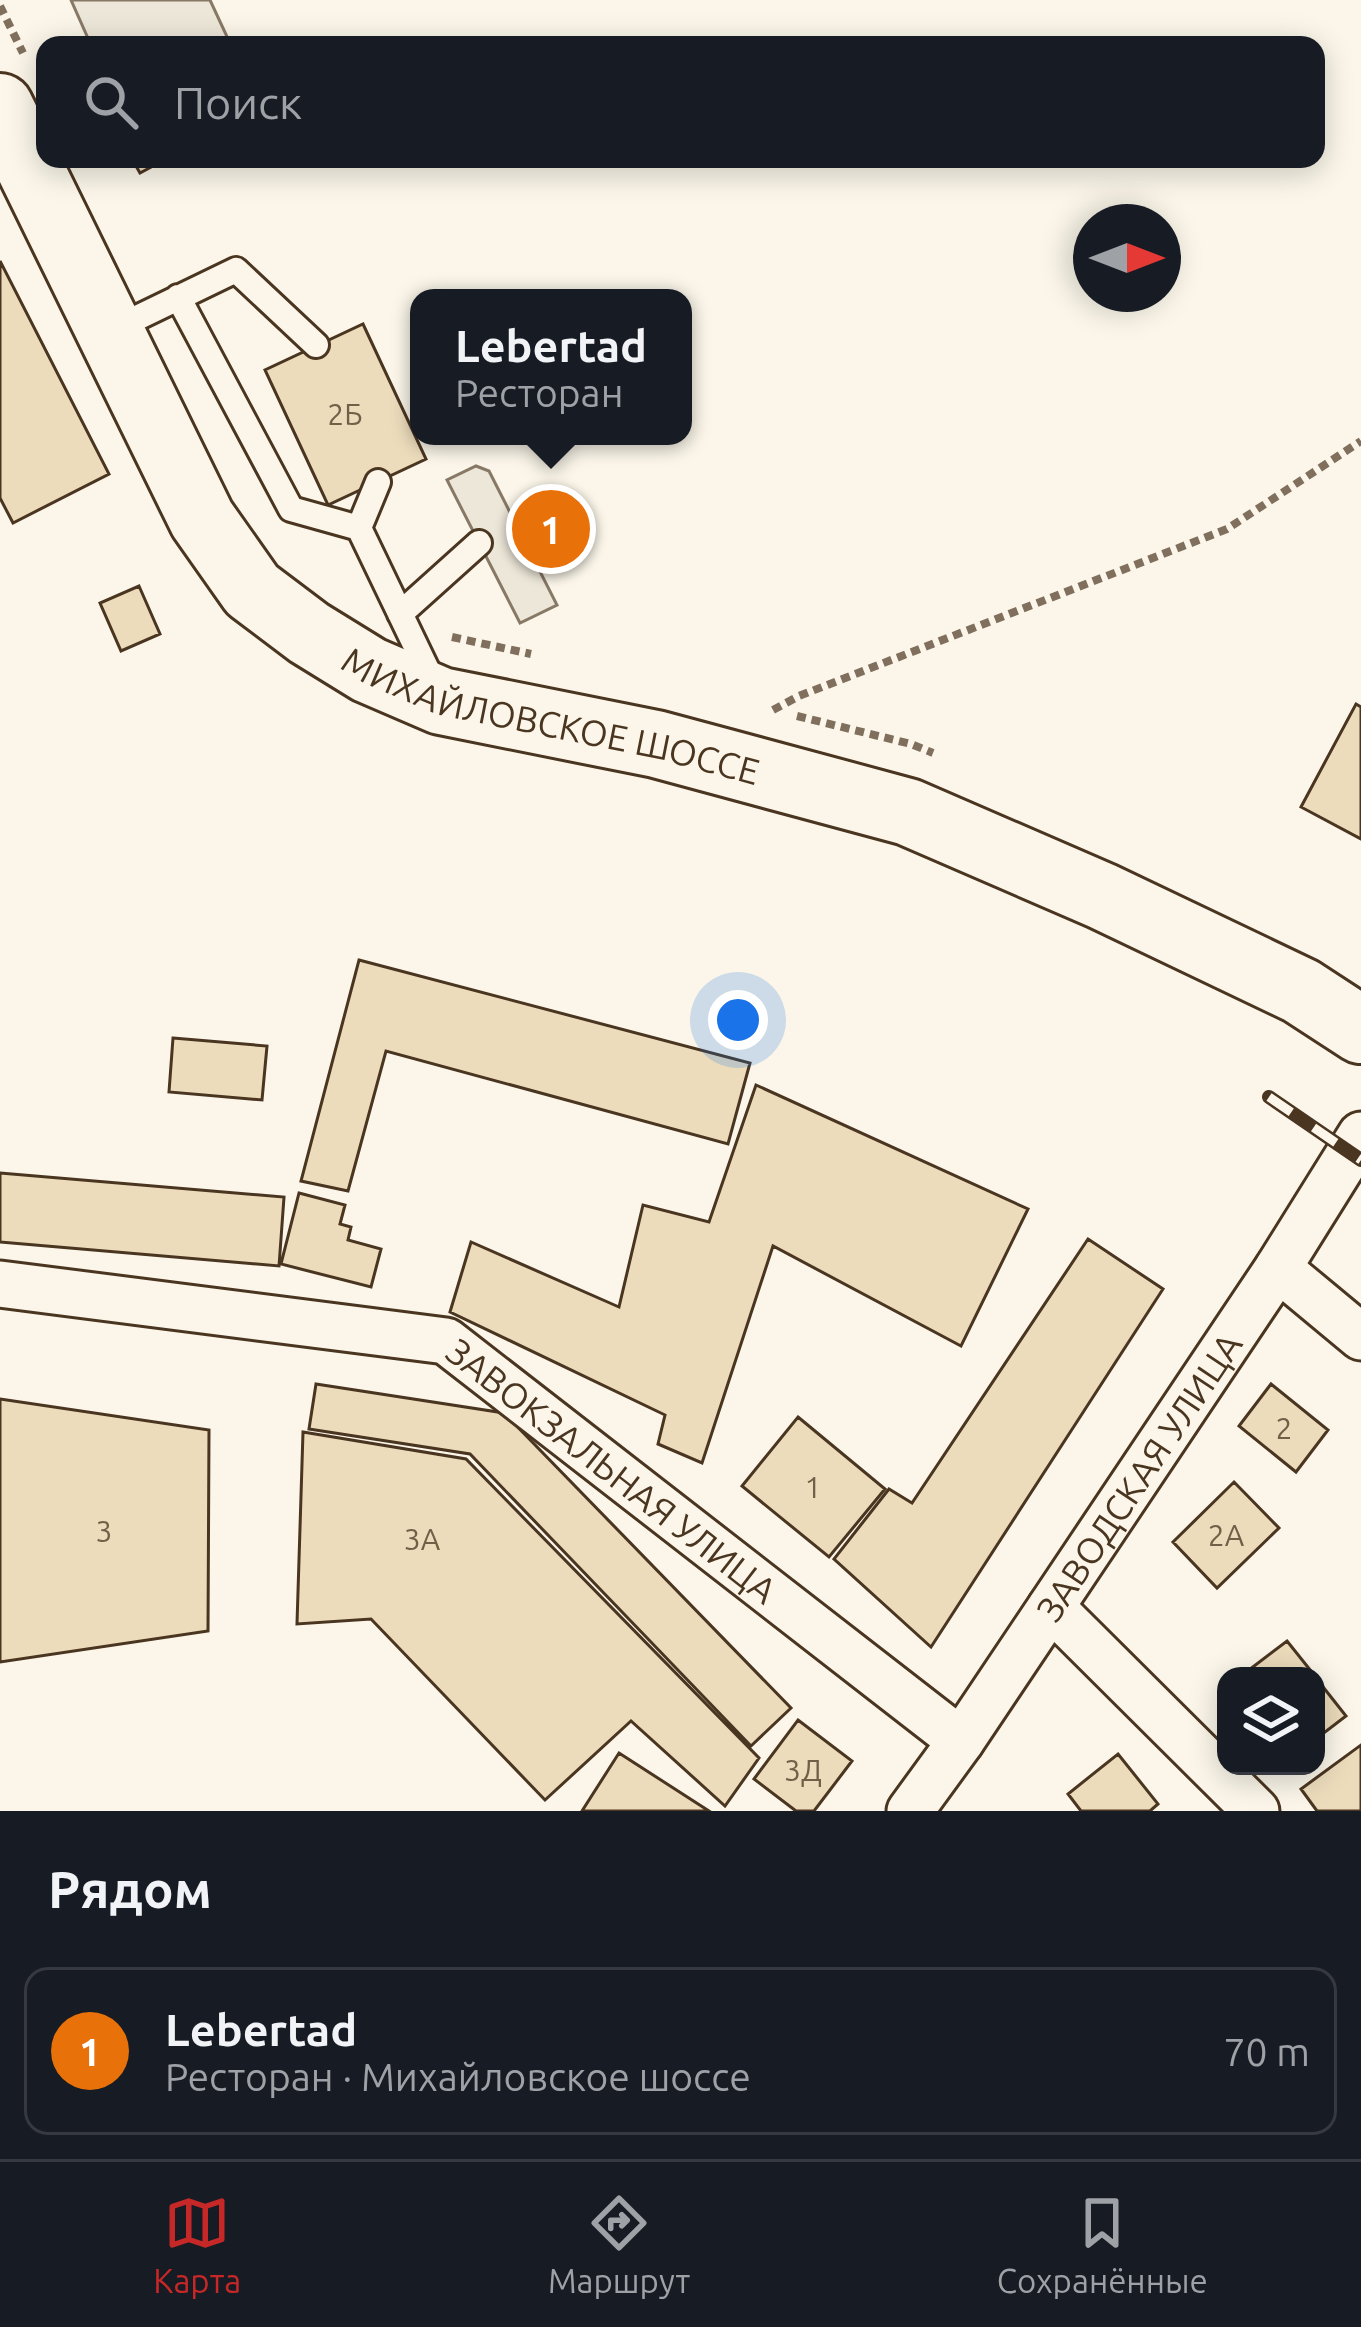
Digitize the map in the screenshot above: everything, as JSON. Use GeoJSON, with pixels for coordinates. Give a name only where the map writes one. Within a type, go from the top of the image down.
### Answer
{"type":"FeatureCollection","features":[{"type":"Feature","properties":{"kind":"main road","name":"МИХАЙЛОВСКОЕ ШОССЕ"},"geometry":{"type":"LineString","coordinates":[[2,114],[202,519],[252,590],[309,633],[368,670],[441,700],[656,744],[908,812],[1281,981],[1361,1030]]}},
{"type":"Feature","properties":{"kind":"street","name":"ЗАВОДСКАЯ УЛИЦА"},"geometry":{"type":"LineString","coordinates":[[910,1811],[1278,1268],[1361,1136]]}},
{"type":"Feature","properties":{"kind":"street"},"geometry":{"type":"LineString","coordinates":[[1278,1268],[1361,1337]]}},
{"type":"Feature","properties":{"kind":"street","name":"ЗАВОКЗАЛЬНАЯ УЛИЦА"},"geometry":{"type":"LineString","coordinates":[[0,1284],[446,1341],[961,1741]]}},
{"type":"Feature","properties":{"kind":"street"},"geometry":{"type":"LineString","coordinates":[[1051,1607],[1256,1811]]}},
{"type":"Feature","properties":{"kind":"lane"},"geometry":{"type":"LineString","coordinates":[[110,332],[236,270],[316,346]]}},
{"type":"Feature","properties":{"kind":"lane"},"geometry":{"type":"LineString","coordinates":[[178,297],[291,509],[359,528]]}},
{"type":"Feature","properties":{"kind":"lane"},"geometry":{"type":"LineString","coordinates":[[378,482],[359,528],[441,700]]}},
{"type":"Feature","properties":{"kind":"lane"},"geometry":{"type":"LineString","coordinates":[[400,614],[479,543]]}},
{"type":"Feature","properties":{"kind":"path"},"geometry":{"type":"LineString","coordinates":[[773,710],[1227,530],[1361,441]]}},
{"type":"Feature","properties":{"kind":"path"},"geometry":{"type":"LineString","coordinates":[[400,614],[449,636],[538,656]]}},
{"type":"Feature","properties":{"kind":"path"},"geometry":{"type":"LineString","coordinates":[[752,705],[911,744],[952,762]]}},
{"type":"Feature","properties":{"kind":"shaded area"},"geometry":{"type":"Polygon","coordinates":[[[71,0],[210,0],[227,36],[87,36],[71,0]]]}},
{"type":"Feature","properties":{"kind":"shaded area"},"geometry":{"type":"Polygon","coordinates":[[[476,466],[489,471],[557,605],[520,623],[447,480],[476,466]]]}},
{"type":"Feature","properties":{"kind":"building"},"geometry":{"type":"Polygon","coordinates":[[[0,261],[109,474],[13,523],[0,498],[0,261]]]}},
{"type":"Feature","properties":{"kind":"building"},"geometry":{"type":"Polygon","coordinates":[[[363,324],[410,425],[410,445],[419,445],[426,459],[328,505],[265,370],[363,324]]]}},
{"type":"Feature","properties":{"kind":"building"},"geometry":{"type":"Polygon","coordinates":[[[549,498],[575,546],[552,558],[526,510],[549,498]]]}},
{"type":"Feature","properties":{"kind":"building"},"geometry":{"type":"Polygon","coordinates":[[[139,586],[160,634],[121,651],[100,603],[139,586]]]}},
{"type":"Feature","properties":{"kind":"building"},"geometry":{"type":"Polygon","coordinates":[[[1356,704],[1361,707],[1361,839],[1301,807],[1356,704]]]}},
{"type":"Feature","properties":{"kind":"building"},"geometry":{"type":"Polygon","coordinates":[[[359,960],[750,1063],[728,1144],[386,1051],[348,1191],[301,1181],[359,960]]]}},
{"type":"Feature","properties":{"kind":"building"},"geometry":{"type":"Polygon","coordinates":[[[173,1038],[267,1046],[262,1100],[169,1092],[173,1038]]]}},
{"type":"Feature","properties":{"kind":"building"},"geometry":{"type":"Polygon","coordinates":[[[756,1085],[1028,1209],[961,1346],[773,1246],[702,1463],[658,1444],[665,1415],[450,1312],[471,1242],[619,1307],[643,1205],[709,1222],[756,1085]]]}},
{"type":"Feature","properties":{"kind":"building"},"geometry":{"type":"Polygon","coordinates":[[[0,1173],[284,1197],[279,1266],[0,1242],[0,1173]]]}},
{"type":"Feature","properties":{"kind":"building"},"geometry":{"type":"Polygon","coordinates":[[[299,1193],[345,1205],[340,1224],[351,1227],[348,1240],[381,1249],[371,1287],[281,1264],[299,1193]]]}},
{"type":"Feature","properties":{"kind":"building"},"geometry":{"type":"Polygon","coordinates":[[[1088,1239],[1163,1289],[931,1647],[834,1559],[889,1489],[912,1503],[1088,1239]]]}},
{"type":"Feature","properties":{"kind":"building"},"geometry":{"type":"Polygon","coordinates":[[[316,1384],[504,1413],[791,1708],[751,1746],[470,1454],[309,1429],[316,1384]]]}},
{"type":"Feature","properties":{"kind":"building"},"geometry":{"type":"Polygon","coordinates":[[[1271,1384],[1328,1430],[1296,1472],[1239,1426],[1271,1384]]]}},
{"type":"Feature","properties":{"kind":"building"},"geometry":{"type":"Polygon","coordinates":[[[0,1399],[209,1430],[208,1631],[0,1662],[0,1399]]]}},
{"type":"Feature","properties":{"kind":"building"},"geometry":{"type":"Polygon","coordinates":[[[798,1417],[885,1489],[829,1557],[742,1486],[798,1417]]]}},
{"type":"Feature","properties":{"kind":"building"},"geometry":{"type":"Polygon","coordinates":[[[303,1432],[466,1459],[759,1758],[725,1806],[631,1721],[545,1800],[371,1619],[297,1624],[303,1432]]]}},
{"type":"Feature","properties":{"kind":"building"},"geometry":{"type":"Polygon","coordinates":[[[1234,1482],[1279,1528],[1217,1588],[1173,1542],[1234,1482]]]}},
{"type":"Feature","properties":{"kind":"building"},"geometry":{"type":"Polygon","coordinates":[[[1287,1641],[1308,1667],[1253,1667],[1287,1641]]]}},
{"type":"Feature","properties":{"kind":"building"},"geometry":{"type":"Polygon","coordinates":[[[1325,1689],[1346,1716],[1325,1732],[1325,1689]]]}},
{"type":"Feature","properties":{"kind":"building"},"geometry":{"type":"Polygon","coordinates":[[[798,1720],[852,1761],[814,1811],[796,1811],[754,1779],[798,1720]]]}},
{"type":"Feature","properties":{"kind":"building"},"geometry":{"type":"Polygon","coordinates":[[[1361,1745],[1361,1811],[1317,1811],[1301,1789],[1361,1745]]]}},
{"type":"Feature","properties":{"kind":"building"},"geometry":{"type":"Polygon","coordinates":[[[619,1753],[709,1811],[582,1811],[619,1753]]]}},
{"type":"Feature","properties":{"kind":"building"},"geometry":{"type":"Polygon","coordinates":[[[1118,1754],[1158,1804],[1150,1811],[1081,1811],[1068,1794],[1118,1754]]]}},
{"type":"Feature","properties":{"kind":"railway"},"geometry":{"type":"LineString","coordinates":[[1269,1097],[1361,1160]]}},
{"type":"Feature","properties":{"kind":"place","name":"Lebertad"},"geometry":{"type":"Point","coordinates":[551,529]}}]}
